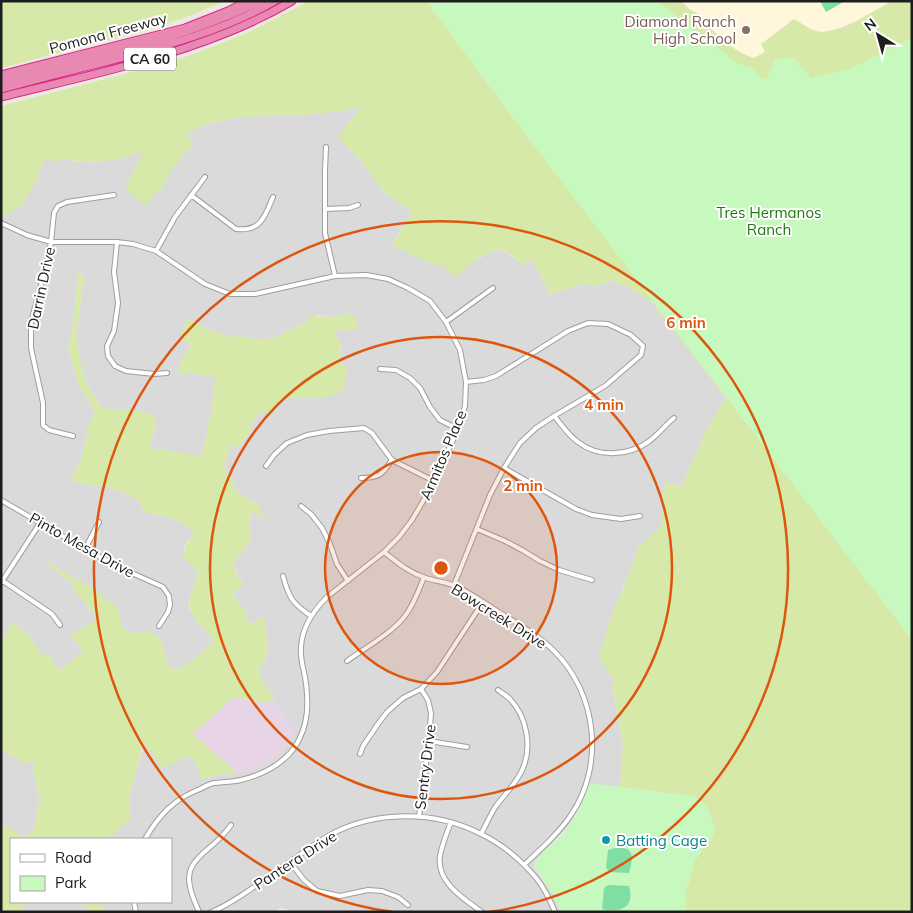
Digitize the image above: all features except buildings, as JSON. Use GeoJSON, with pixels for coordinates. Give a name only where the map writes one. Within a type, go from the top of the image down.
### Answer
{"type":"FeatureCollection","features":[{"type":"Feature","properties":{"kind":"highway","name":"Pomona Freeway"},"geometry":{"type":"LineString","coordinates":[[1,75],[185,28],[248,1]]}},
{"type":"Feature","properties":{"kind":"highway"},"geometry":{"type":"LineString","coordinates":[[1,82],[168,38],[232,15],[261,1]]}},
{"type":"Feature","properties":{"kind":"highway"},"geometry":{"type":"LineString","coordinates":[[1,89],[202,34],[275,1]]}},
{"type":"Feature","properties":{"kind":"highway","name":"CA 60"},"geometry":{"type":"LineString","coordinates":[[1,97],[156,58],[226,33],[292,1]]}},
{"type":"Feature","properties":{"kind":"street"},"geometry":{"type":"LineString","coordinates":[[326,147],[324,171],[325,233],[334,276]]}},
{"type":"Feature","properties":{"kind":"street"},"geometry":{"type":"LineString","coordinates":[[156,251],[175,217],[205,177]]}},
{"type":"Feature","properties":{"kind":"street","name":"Darrin Drive"},"geometry":{"type":"LineString","coordinates":[[73,436],[49,430],[43,425],[43,403],[31,348],[31,322],[51,242],[54,213],[58,206],[67,202],[114,195]]}},
{"type":"Feature","properties":{"kind":"street"},"geometry":{"type":"LineString","coordinates":[[191,195],[236,229],[245,230],[253,228],[263,220],[273,197]]}},
{"type":"Feature","properties":{"kind":"street"},"geometry":{"type":"LineString","coordinates":[[324,209],[349,208],[358,204]]}},
{"type":"Feature","properties":{"kind":"street","name":"Armitos Place"},"geometry":{"type":"LineString","coordinates":[[1,224],[27,235],[51,242],[117,242],[133,244],[156,251],[205,284],[230,294],[255,294],[334,276],[366,275],[388,279],[430,301],[446,322],[460,350],[466,382],[465,406],[458,429],[422,503],[412,520],[384,552],[319,605],[304,631],[301,661],[305,677],[308,705],[307,717],[294,748],[280,762],[262,774],[239,781],[212,784],[186,794],[166,810],[146,838]]}},
{"type":"Feature","properties":{"kind":"street"},"geometry":{"type":"LineString","coordinates":[[117,242],[114,272],[118,304],[114,331],[107,346],[108,356],[115,366],[126,370],[154,374],[167,373]]}},
{"type":"Feature","properties":{"kind":"street"},"geometry":{"type":"LineString","coordinates":[[446,322],[493,288]]}},
{"type":"Feature","properties":{"kind":"street"},"geometry":{"type":"LineString","coordinates":[[454,585],[490,495],[520,443],[536,428],[605,386],[642,355],[643,346],[631,335],[608,324],[588,323],[568,331],[496,376],[484,380],[466,382]]}},
{"type":"Feature","properties":{"kind":"street"},"geometry":{"type":"LineString","coordinates":[[380,369],[396,370],[410,378],[420,388],[430,407],[440,420],[458,429]]}},
{"type":"Feature","properties":{"kind":"street"},"geometry":{"type":"LineString","coordinates":[[554,416],[570,436],[580,444],[589,449],[613,453],[624,452],[643,445],[674,418]]}},
{"type":"Feature","properties":{"kind":"street"},"geometry":{"type":"LineString","coordinates":[[266,466],[274,455],[288,443],[307,435],[364,428],[372,433],[392,460],[434,481]]}},
{"type":"Feature","properties":{"kind":"street"},"geometry":{"type":"LineString","coordinates":[[361,478],[371,478],[384,473],[392,460]]}},
{"type":"Feature","properties":{"kind":"street"},"geometry":{"type":"LineString","coordinates":[[504,468],[576,510],[592,515],[621,519],[640,516]]}},
{"type":"Feature","properties":{"kind":"street","name":"Pinto Mesa Drive"},"geometry":{"type":"LineString","coordinates":[[1,500],[85,549],[163,587],[169,596],[170,605],[159,626]]}},
{"type":"Feature","properties":{"kind":"street"},"geometry":{"type":"LineString","coordinates":[[301,506],[311,514],[322,528],[337,564],[348,581]]}},
{"type":"Feature","properties":{"kind":"street"},"geometry":{"type":"LineString","coordinates":[[85,549],[100,522]]}},
{"type":"Feature","properties":{"kind":"street"},"geometry":{"type":"LineString","coordinates":[[40,523],[2,582],[52,614],[60,626]]}},
{"type":"Feature","properties":{"kind":"street"},"geometry":{"type":"LineString","coordinates":[[477,529],[505,541],[559,570],[592,580]]}},
{"type":"Feature","properties":{"kind":"street","name":"Bowcreek Drive"},"geometry":{"type":"LineString","coordinates":[[384,552],[402,567],[424,577],[454,585],[524,628],[554,651],[576,680],[589,715],[592,734],[591,766],[580,798],[571,815],[560,830],[524,865]]}},
{"type":"Feature","properties":{"kind":"street"},"geometry":{"type":"LineString","coordinates":[[283,576],[286,589],[291,598],[298,607],[311,616]]}},
{"type":"Feature","properties":{"kind":"street"},"geometry":{"type":"LineString","coordinates":[[347,661],[390,630],[405,616],[414,602],[424,577]]}},
{"type":"Feature","properties":{"kind":"street"},"geometry":{"type":"LineString","coordinates":[[360,754],[363,746],[387,712],[403,698],[421,690],[437,672],[483,602]]}},
{"type":"Feature","properties":{"kind":"street","name":"Sentry Drive"},"geometry":{"type":"LineString","coordinates":[[419,817],[432,713],[428,700],[421,690]]}},
{"type":"Feature","properties":{"kind":"street"},"geometry":{"type":"LineString","coordinates":[[481,834],[495,808],[520,774],[527,752],[524,722],[510,698],[498,690]]}},
{"type":"Feature","properties":{"kind":"street"},"geometry":{"type":"LineString","coordinates":[[429,741],[467,747]]}},
{"type":"Feature","properties":{"kind":"street","name":"Pantera Drive"},"geometry":{"type":"LineString","coordinates":[[211,912],[240,897],[328,836],[346,827],[387,817],[419,817],[451,822],[481,834],[506,849],[537,879],[545,890],[555,912]]}},
{"type":"Feature","properties":{"kind":"street"},"geometry":{"type":"LineString","coordinates":[[451,822],[440,858],[442,870],[446,880],[458,895],[482,912]]}},
{"type":"Feature","properties":{"kind":"street"},"geometry":{"type":"LineString","coordinates":[[199,912],[190,886],[189,872],[193,863],[231,825]]}},
{"type":"Feature","properties":{"kind":"street"},"geometry":{"type":"LineString","coordinates":[[290,862],[304,880],[317,891],[340,896],[368,890],[382,891],[398,897],[408,905]]}},
{"type":"Feature","properties":{"kind":"shaded area","name":"Diamond Ranch High School"},"geometry":{"type":"Polygon","coordinates":[[[681,1],[892,2],[865,18],[833,30],[816,31],[795,20],[765,52],[754,58],[741,54],[730,46],[701,19],[701,15],[689,9],[681,1]]]}},
{"type":"Feature","properties":{"kind":"shaded area"},"geometry":{"type":"Polygon","coordinates":[[[362,107],[338,137],[358,157],[384,192],[412,212],[392,245],[477,260],[491,251],[499,250],[523,264],[532,259],[550,294],[584,284],[602,286],[610,280],[632,289],[652,303],[726,398],[706,431],[682,486],[665,483],[661,527],[637,549],[633,565],[621,591],[615,684],[612,686],[623,745],[620,787],[589,784],[583,801],[569,825],[534,865],[553,895],[561,912],[290,912],[287,909],[280,908],[275,912],[105,912],[101,903],[172,903],[172,838],[108,838],[131,817],[129,805],[131,789],[145,742],[188,756],[193,759],[200,773],[207,777],[236,773],[234,697],[262,703],[268,689],[258,670],[264,663],[268,647],[264,616],[249,625],[243,606],[240,607],[233,592],[244,586],[234,568],[234,563],[251,541],[249,532],[251,511],[263,520],[257,504],[239,493],[235,488],[231,474],[226,475],[226,458],[232,443],[239,448],[249,432],[253,421],[260,414],[275,411],[278,405],[288,398],[309,398],[346,366],[342,364],[339,358],[342,346],[336,337],[336,332],[341,329],[353,330],[351,314],[329,317],[317,315],[303,326],[299,324],[293,329],[283,332],[284,335],[256,340],[248,337],[222,335],[188,319],[191,346],[177,372],[216,375],[212,409],[202,457],[150,448],[156,423],[140,411],[101,408],[87,384],[78,352],[76,335],[84,275],[78,274],[73,325],[68,346],[79,386],[95,412],[88,428],[82,457],[71,481],[110,487],[119,492],[127,493],[139,501],[143,510],[151,514],[164,515],[181,522],[195,533],[184,549],[184,558],[199,573],[189,600],[189,609],[197,621],[212,635],[213,640],[192,662],[184,667],[176,669],[168,667],[160,638],[143,631],[136,634],[128,632],[120,622],[119,616],[86,584],[49,562],[46,563],[71,582],[76,593],[93,612],[97,620],[70,636],[84,651],[59,671],[42,656],[28,634],[13,623],[1,646],[1,216],[3,217],[37,181],[41,165],[49,157],[50,162],[66,159],[79,162],[95,162],[124,158],[145,150],[156,191],[161,190],[166,177],[176,163],[192,147],[187,132],[204,125],[238,117],[305,115],[362,107]]]}},
{"type":"Feature","properties":{"kind":"shaded area"},"geometry":{"type":"Polygon","coordinates":[[[234,697],[262,703],[275,700],[294,733],[283,750],[271,760],[256,768],[237,773],[192,734],[234,697]]]}},
{"type":"Feature","properties":{"kind":"shaded area"},"geometry":{"type":"Polygon","coordinates":[[[1,748],[24,763],[33,762],[40,800],[35,827],[31,833],[24,837],[1,826],[1,748]]]}},
{"type":"Feature","properties":{"kind":"shaded area"},"geometry":{"type":"Polygon","coordinates":[[[31,903],[84,903],[89,912],[22,912],[20,905],[31,903]]]}},
{"type":"Feature","properties":{"kind":"green space"},"geometry":{"type":"Polygon","coordinates":[[[1,1],[225,1],[148,30],[1,68],[1,1]]]}},
{"type":"Feature","properties":{"kind":"green space"},"geometry":{"type":"Polygon","coordinates":[[[309,1],[681,1],[689,9],[701,15],[701,19],[725,42],[754,58],[765,52],[761,44],[794,19],[812,30],[829,31],[853,23],[892,1],[912,1],[912,912],[686,912],[685,891],[695,860],[714,825],[706,807],[700,800],[690,796],[620,787],[623,745],[612,685],[615,684],[599,657],[611,616],[633,565],[637,549],[661,526],[665,482],[682,486],[706,431],[726,398],[652,303],[632,289],[610,280],[602,286],[584,284],[550,294],[532,259],[523,265],[506,252],[499,250],[488,253],[475,261],[454,278],[443,265],[435,265],[392,246],[412,212],[384,192],[358,157],[337,137],[361,108],[305,115],[238,117],[204,125],[188,132],[192,147],[182,156],[161,190],[156,191],[147,206],[125,189],[144,151],[124,158],[104,161],[84,162],[66,159],[50,162],[49,158],[41,165],[37,181],[22,205],[3,217],[1,216],[1,106],[188,56],[247,33],[309,1]]]}},
{"type":"Feature","properties":{"kind":"green space","name":"Tres Hermanos Ranch"},"geometry":{"type":"Polygon","coordinates":[[[426,1],[657,1],[737,63],[752,68],[762,79],[767,79],[775,59],[794,58],[811,78],[852,68],[912,38],[912,640],[513,118],[426,1]]]}},
{"type":"Feature","properties":{"kind":"green space"},"geometry":{"type":"Polygon","coordinates":[[[820,1],[845,1],[826,12],[820,1]]]}},
{"type":"Feature","properties":{"kind":"green space"},"geometry":{"type":"Polygon","coordinates":[[[78,274],[84,275],[76,335],[81,366],[87,384],[101,408],[140,411],[154,415],[156,423],[150,448],[202,456],[212,409],[215,376],[177,372],[191,346],[180,336],[188,319],[226,336],[248,337],[256,340],[283,335],[283,332],[293,329],[299,324],[303,326],[309,317],[312,316],[329,317],[351,314],[356,318],[358,329],[336,332],[336,337],[342,346],[339,359],[348,369],[343,390],[324,398],[295,397],[283,401],[275,411],[257,416],[239,448],[232,444],[227,455],[226,475],[231,474],[235,488],[239,493],[257,504],[264,521],[251,511],[249,532],[251,541],[237,557],[234,565],[244,586],[233,592],[240,607],[243,606],[249,625],[264,616],[268,647],[264,663],[258,670],[275,700],[262,703],[234,697],[193,734],[237,773],[216,775],[201,780],[197,766],[188,756],[163,768],[144,743],[131,789],[129,805],[131,817],[113,835],[108,836],[108,838],[10,838],[10,903],[32,903],[21,905],[22,912],[1,912],[1,826],[9,827],[24,837],[31,833],[35,827],[40,800],[33,762],[24,763],[1,748],[1,646],[13,623],[28,634],[42,655],[47,653],[59,670],[84,651],[70,636],[97,620],[93,612],[76,593],[71,582],[46,563],[49,562],[99,592],[120,611],[121,622],[127,631],[134,633],[150,630],[160,638],[169,667],[177,669],[186,665],[207,648],[213,640],[196,621],[190,608],[189,602],[199,573],[184,558],[184,554],[187,544],[195,533],[181,522],[164,515],[146,513],[139,501],[127,493],[119,492],[110,487],[71,481],[82,457],[88,428],[95,412],[79,386],[68,346],[73,325],[78,274]]]}},
{"type":"Feature","properties":{"kind":"green space"},"geometry":{"type":"Polygon","coordinates":[[[589,783],[690,796],[700,800],[708,809],[715,831],[709,843],[702,849],[695,860],[685,891],[686,912],[561,912],[553,895],[534,865],[547,848],[572,822],[582,803],[589,783]]]}},
{"type":"Feature","properties":{"kind":"green space"},"geometry":{"type":"Polygon","coordinates":[[[615,848],[630,851],[632,858],[629,873],[609,872],[606,867],[608,850],[615,848]]]}},
{"type":"Feature","properties":{"kind":"green space"},"geometry":{"type":"Polygon","coordinates":[[[608,885],[629,886],[630,899],[625,907],[615,910],[602,909],[604,888],[608,885]]]}},
{"type":"Feature","properties":{"kind":"green space"},"geometry":{"type":"Polygon","coordinates":[[[84,903],[101,903],[105,912],[89,912],[84,903]]]}},
{"type":"Feature","properties":{"kind":"place","name":"Diamond Ranch High School"},"geometry":{"type":"Point","coordinates":[746,30]}},
{"type":"Feature","properties":{"kind":"place","name":"Batting Cage"},"geometry":{"type":"Point","coordinates":[606,840]}}]}
